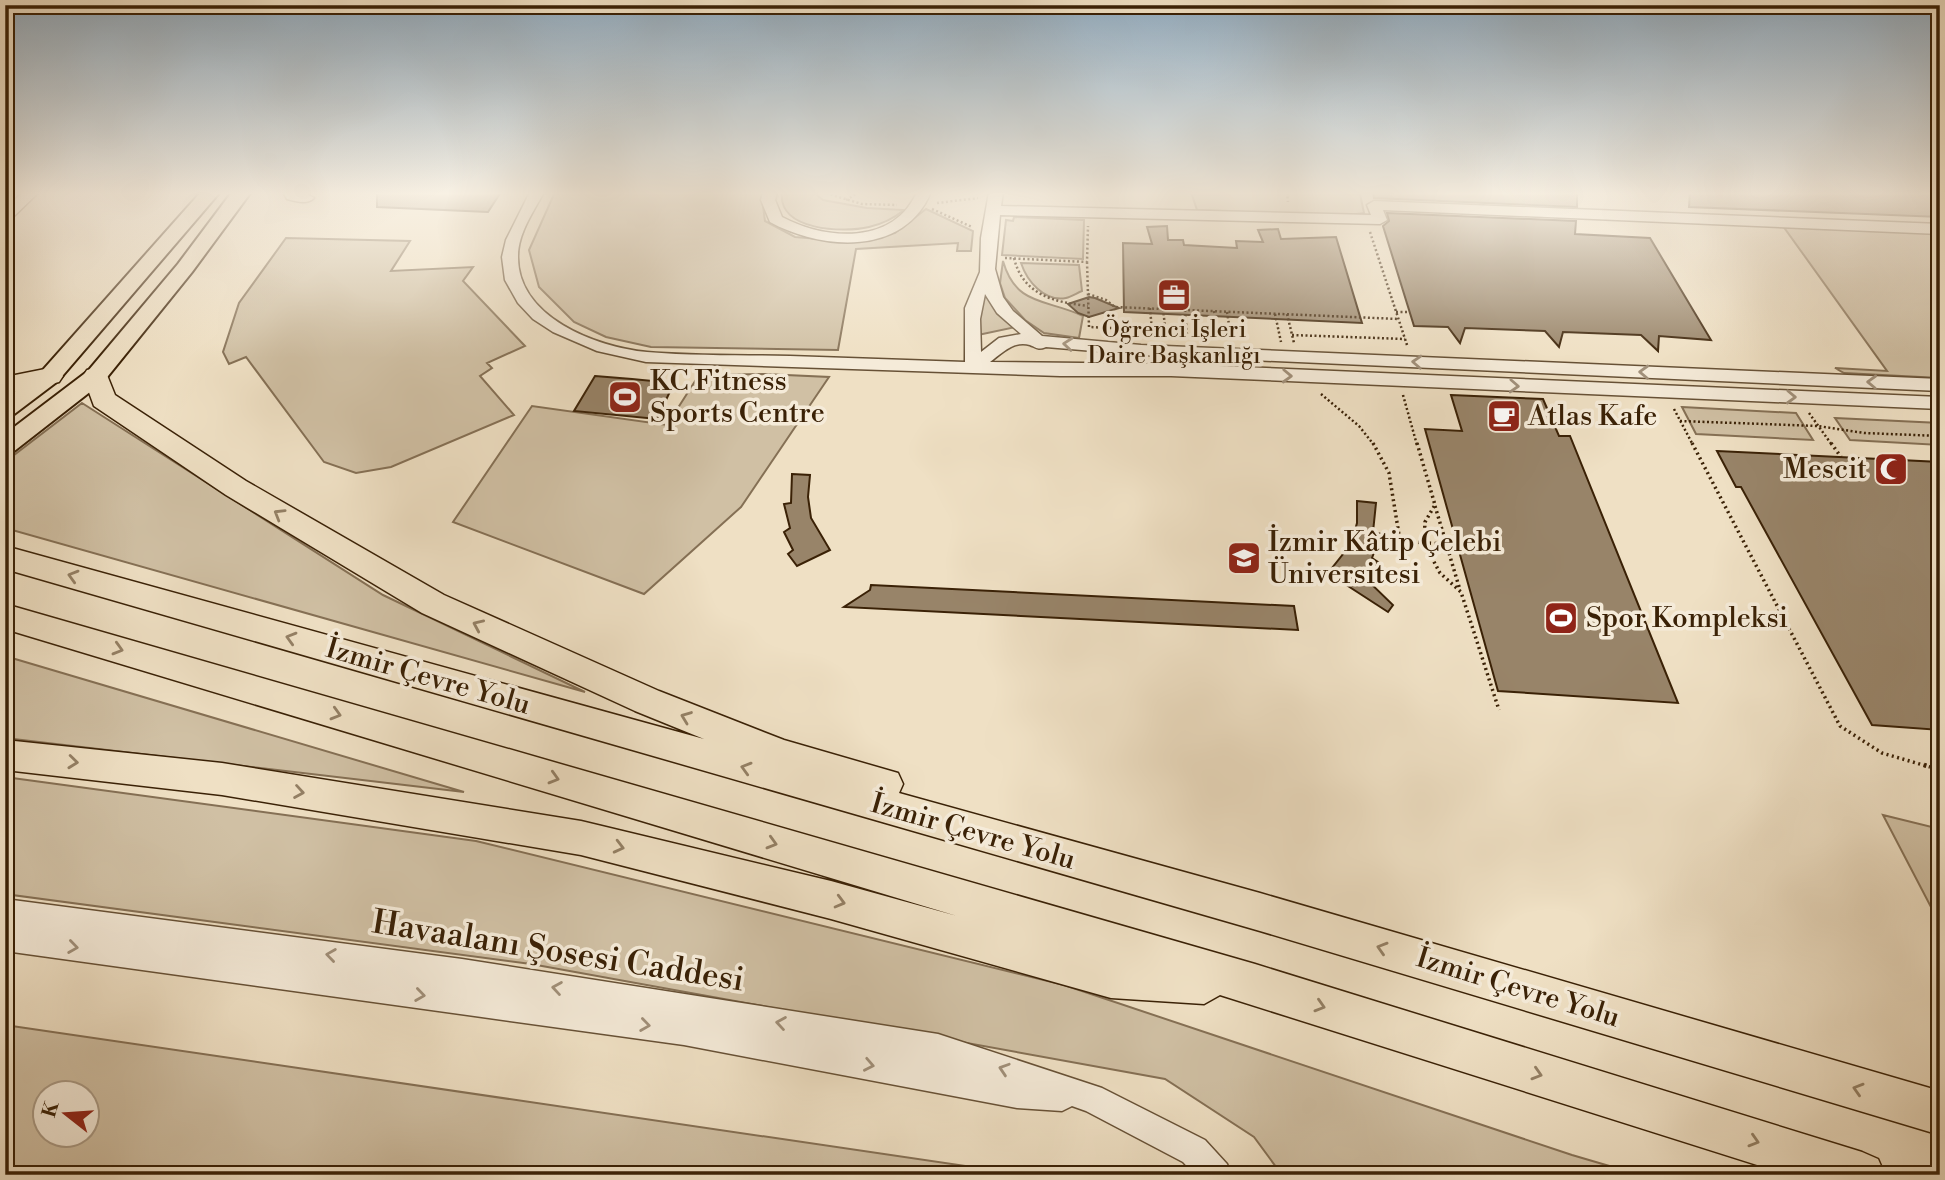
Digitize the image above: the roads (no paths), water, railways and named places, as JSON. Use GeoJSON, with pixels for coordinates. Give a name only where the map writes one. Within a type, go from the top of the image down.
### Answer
{"type":"FeatureCollection","features":[{"type":"Feature","properties":{"kind":"highway"},"geometry":{"type":"LineString","coordinates":[[5,386],[50,376]]}},
{"type":"Feature","properties":{"kind":"highway"},"geometry":{"type":"LineString","coordinates":[[96,376],[103,400],[236,488],[433,604],[647,701],[780,754],[1155,865],[1260,912]]}},
{"type":"Feature","properties":{"kind":"highway","name":"İzmir Çevre Yolu"},"geometry":{"type":"LineString","coordinates":[[5,557],[1260,912],[1940,1113]]}},
{"type":"Feature","properties":{"kind":"highway"},"geometry":{"type":"LineString","coordinates":[[5,616],[1255,985],[1862,1175]]}},
{"type":"Feature","properties":{"kind":"highway"},"geometry":{"type":"LineString","coordinates":[[5,755],[222,779],[581,838],[831,900],[1111,978],[1255,985]]}},
{"type":"Feature","properties":{"kind":"main road"},"geometry":{"type":"LineString","coordinates":[[5,410],[50,376],[163,247]]}},
{"type":"Feature","properties":{"kind":"main road"},"geometry":{"type":"LineString","coordinates":[[5,446],[96,376],[201,247]]}},
{"type":"Feature","properties":{"kind":"street"},"geometry":{"type":"LineString","coordinates":[[512,247],[510,257],[514,276],[521,293],[534,311],[556,328],[583,341],[615,352],[646,357],[1280,375],[1940,403]]}},
{"type":"Feature","properties":{"kind":"street"},"geometry":{"type":"LineString","coordinates":[[974,366],[971,333],[974,296],[986,265],[988,247]]}},
{"type":"Feature","properties":{"kind":"street"},"geometry":{"type":"LineString","coordinates":[[986,265],[992,295],[1005,312],[1038,341],[1044,356],[1038,369]]}},
{"type":"Feature","properties":{"kind":"street"},"geometry":{"type":"LineString","coordinates":[[974,366],[1005,342],[1018,339],[1160,351],[1940,384]]}},
{"type":"Feature","properties":{"kind":"street"},"geometry":{"type":"LineString","coordinates":[[1736,376],[1748,395]]}},
{"type":"Feature","properties":{"kind":"street","name":"Havaalanı Şosesi Caddesi"},"geometry":{"type":"LineString","coordinates":[[5,912],[462,973],[938,1048],[1092,1098],[1194,1150],[1216,1175]]}},
{"type":"Feature","properties":{"kind":"street","name":"Havaalanı Şosesi Caddesi"},"geometry":{"type":"LineString","coordinates":[[5,938],[684,1031],[1017,1093],[1092,1098]]}},
{"type":"Feature","properties":{"kind":"place","name":"Öğrenci İşleri Daire Başkanlığı"},"geometry":{"type":"Point","coordinates":[1174,295]}},
{"type":"Feature","properties":{"kind":"place","name":"KC Fitness Sports Centre"},"geometry":{"type":"Point","coordinates":[625,397]}},
{"type":"Feature","properties":{"kind":"place","name":"Atlas Kafe"},"geometry":{"type":"Point","coordinates":[1504,416]}},
{"type":"Feature","properties":{"kind":"place","name":"Mescit"},"geometry":{"type":"Point","coordinates":[1891,469]}},
{"type":"Feature","properties":{"kind":"place","name":"İzmir Kâtip Çelebi Üniversitesi"},"geometry":{"type":"Point","coordinates":[1244,558]}},
{"type":"Feature","properties":{"kind":"place","name":"Spor Kompleksi"},"geometry":{"type":"Point","coordinates":[1561,618]}}]}
